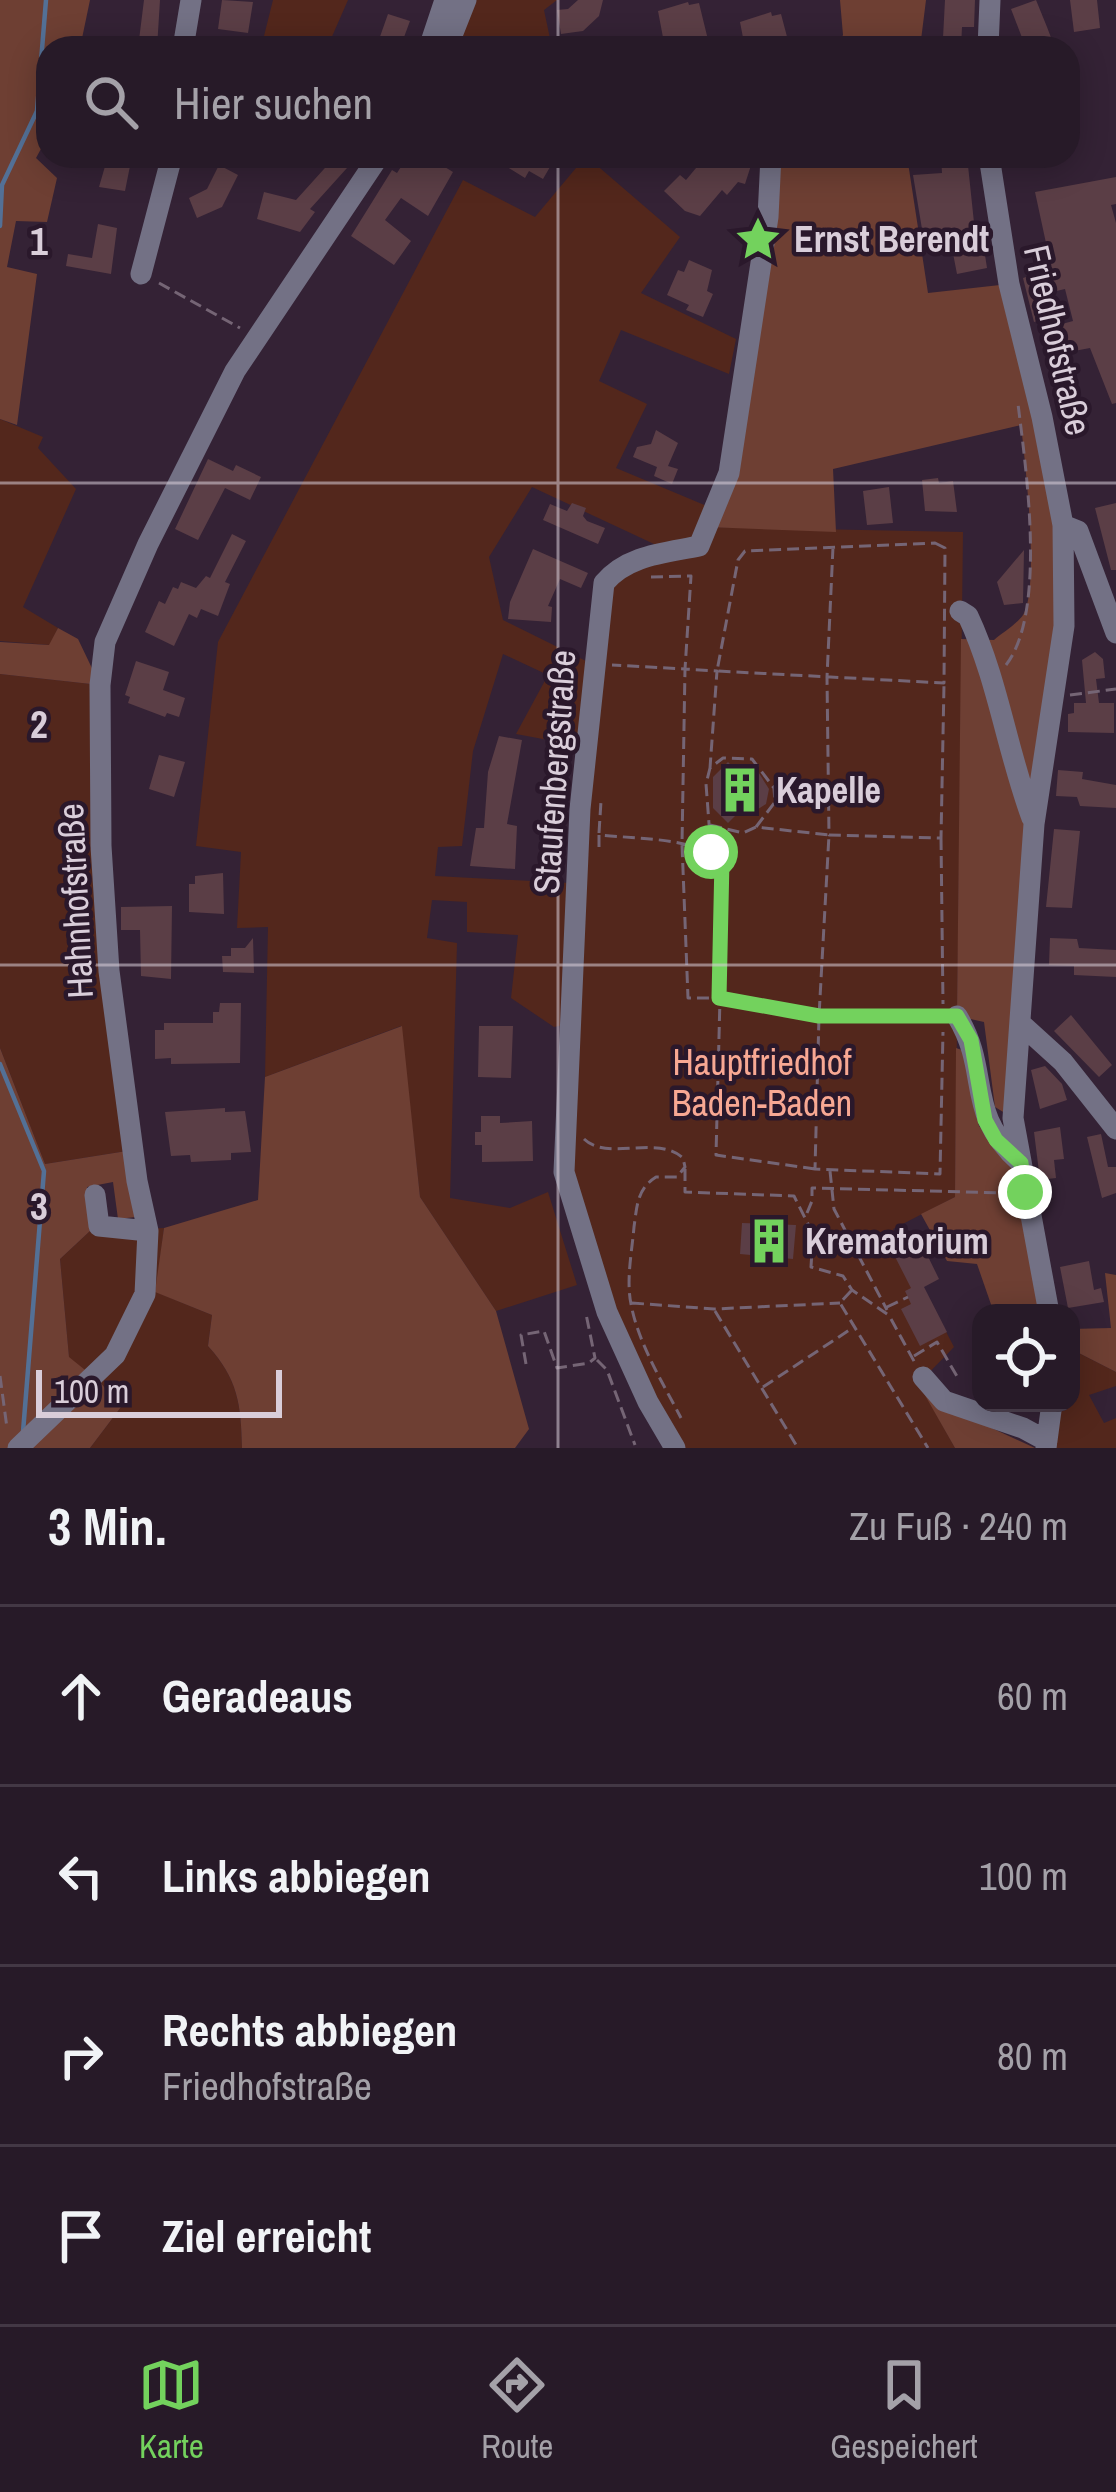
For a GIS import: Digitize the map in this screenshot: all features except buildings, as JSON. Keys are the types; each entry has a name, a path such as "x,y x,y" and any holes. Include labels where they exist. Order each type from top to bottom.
{"street":[{"path":"185,36 191,0"},
{"path":"433,36 446,0"},
{"path":"452,36 466,0"},
{"path":"988,36 990,0"},
{"path":"150,279 170,168"},
{"name":"Hahnhofstraße","path":"18,1448 115,1355 145,1294 148,1231 109,971 101,846 106,642 206,426 256,338 371,168"},
{"name":"Staufenbergstraße","path":"675,1448 647,1402 594,1292 564,1172 580,809 604,583 630,561 699,546 729,473 768,218 770,168"},
{"name":"Friedhofstraße","path":"990,168 1009,284 1064,525 1064,626 1034,824 1013,1118 1046,1304"},
{"path":"1064,525 1078,531 1116,633"},
{"name":"Friedhofstraße","path":"960,611 968,616 979,638 994,681 1015,772 1034,824"},
{"name":"Friedhofstraße","path":"950,1017 971,1040 985,1120 996,1140 1021,1163"},
{"path":"1020,1023 1064,1062 1116,1129"},
{"path":"95,1195 99,1226 148,1231"},
{"path":"594,1292 631,1303"},
{"path":"917,1367 944,1402 1023,1428 1046,1444 1051,1412"}],"path":[{"path":"150,279 256,338"},
{"path":"1018,402 1028,494 1029,588 1018,650"},
{"path":"598,857 599,835 682,844 722,860 716,1156 815,1168 940,1174 950,1017 941,838 946,548 935,543 745,550 738,560 716,671 706,784 711,852"},
{"path":"815,1168 829,835 826,677 833,548"},
{"path":"639,578 691,576 682,844 688,998 719,998 819,1016 950,1017"},
{"path":"610,665 944,682"},
{"path":"1053,697 1116,689"},
{"path":"710,768 723,758 736,756 752,759 764,772 774,788 775,802 756,827"},
{"path":"710,825 742,833 756,827 829,835 941,838"},
{"path":"584,1140 599,1147 677,1151 685,1167 685,1192 794,1196 813,1234 812,1267 843,1276 852,1290 890,1316"},
{"path":"682,1420 631,1303 638,1199 649,1180 676,1177 685,1167"},
{"path":"830,1169 834,1209 917,1367 937,1342 958,1378"},
{"path":"806,1215 812,1188 1013,1193"},
{"path":"631,1303 714,1309 840,1303 852,1290"},
{"path":"594,1292 595,1358 607,1370 635,1445"},
{"path":"885,1308 908,1297"},
{"path":"840,1303 928,1448"},
{"path":"714,1309 798,1448"},
{"path":"761,1388 854,1327"},
{"path":"526,1364 521,1335 544,1331 557,1368 595,1358"},
{"path":"0,1376 7,1425"}],"green space":[{"path":"273,0 348,0 332,36 264,36"},
{"path":"466,0 557,0 544,10 549,36 452,36"},
{"name":"Hauptfriedhof Baden-Baden","path":"576,168 600,168 680,237 641,293 736,339 729,374 621,330 599,381 647,404 616,468 714,509 708,527 963,532 955,1197 893,1229 954,1347 919,1383 955,1448 675,1448 648,1402 564,1172 586,747 516,734 548,675 503,654 473,751 462,846 438,847 435,876 570,883 563,1025 554,1027 511,998 518,935 467,932 467,902 432,900 427,938 457,943 450,1198 510,1208 548,1192 577,1285 496,1311 420,1197 401,1026 265,1077 268,927 237,928 241,852 196,846 218,642 463,180 535,217","holes":["532,487 669,551 604,583 592,664 503,620 489,557"]},
{"path":"0,419 43,437 38,448 76,489 23,607 58,628 50,645 0,641"},
{"path":"0,674 100,685 101,846 133,1150 45,1164 0,1048"},
{"path":"164,1228 156,1292 212,1315 208,1346 236,1393 242,1448 90,1448 121,1407 100,1382 69,1358 60,1259 90,1231"},
{"path":"1080,1354 1116,1372 1116,1386 1089,1395 1104,1423 1116,1418 1116,1448 1046,1448 1051,1412 1080,1412"}],"shaded area":[{"path":"0,0 90,0 82,36 36,36 36,168 46,168 57,178 47,222 16,221 7,267 37,274 17,425 0,419"},
{"path":"840,0 926,0 922,36 843,35"},
{"path":"769,168 909,168 928,293 1009,284 1066,522 1013,1118 995,1107 984,1022 957,1016 961,639 994,640 1023,615 1028,601 1030,523 1021,425 833,469 836,532 707,527 729,473"},
{"path":"58,628 78,639 100,685 0,674 0,642 49,645"},
{"path":"402,1026 420,1197 496,1311 529,1429 515,1448 242,1448 236,1393 208,1346 212,1315 155,1292 164,1228 258,1200 265,1077"},
{"path":"0,1048 45,1164 133,1150 145,1216 118,1219 113,1182 87,1187 90,1231 60,1259 69,1357 121,1407 90,1448 0,1448"},
{"path":"956,1048 965,1051 979,1126 1016,1164 1042,1304 991,1304 977,1264 947,1261 921,1214 955,1197"},
{"path":"1105,1273 1116,1275 1116,1372 1080,1354 1080,1329 1111,1328"},
{"path":"918,1383 970,1418 1035,1448 955,1448"}],"waterway":[{"path":"43,36 46,0"},
{"path":"0,226 2,185 36,113"},
{"path":"0,1064 44,1171 23,1432"}],"place":[{"name":"Ernst Berendt","path":"758,239"},
{"name":"Kapelle","path":"740,790"},
{"name":"Krematorium","path":"769,1241"}],"route":[{"path":"711,852 722,860 719,998 819,1016 957,1016 971,1040 985,1120 996,1140 1021,1163 1025,1192"}]}
